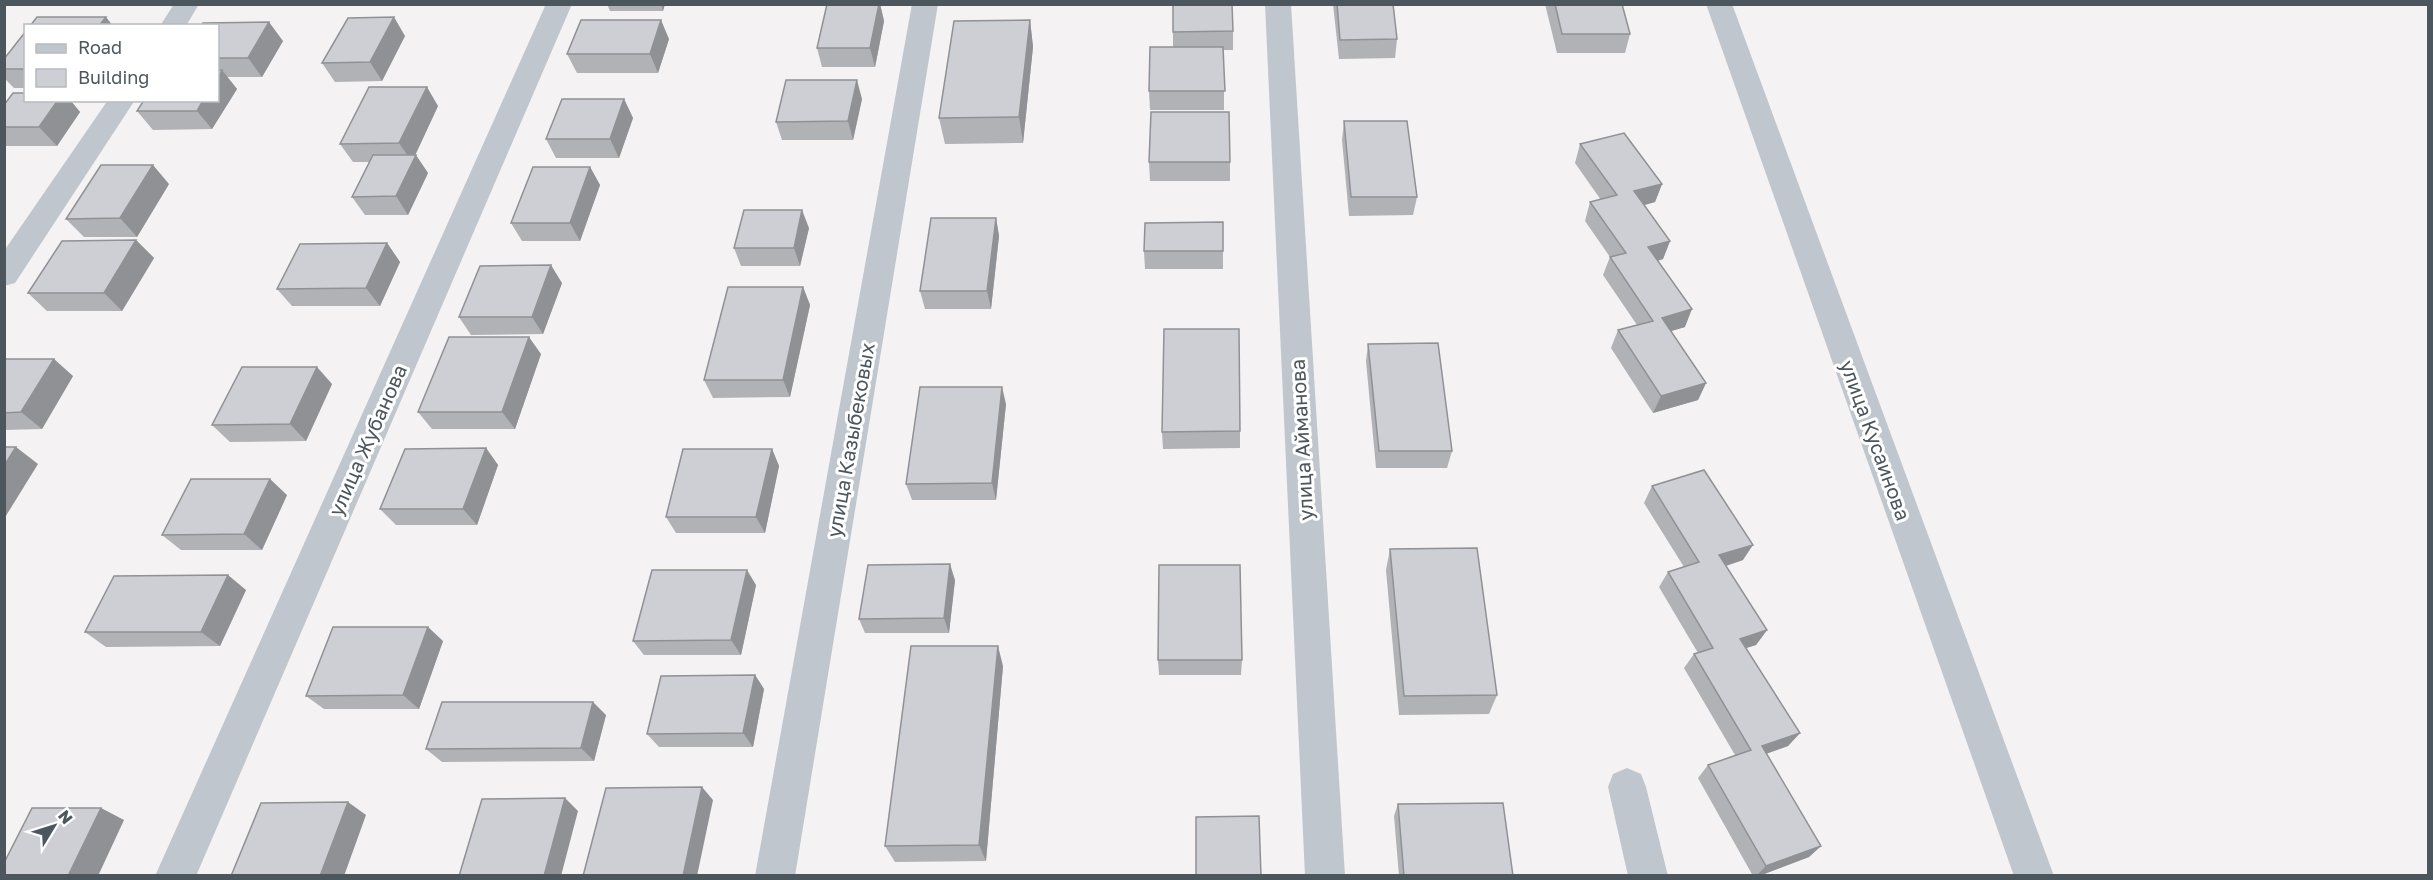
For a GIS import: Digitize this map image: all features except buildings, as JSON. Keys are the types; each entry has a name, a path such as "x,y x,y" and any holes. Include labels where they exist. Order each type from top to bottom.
{"street":[{"path":"174,24 187,4"},
{"name":"улица Жубанова","path":"175,876 559,4"},
{"name":"улица Казыбековых","path":"775,876 925,4"},
{"name":"улица Айманова","path":"1278,4 1324,876"},
{"name":"улица Кусаинова","path":"1719,4 2034,876"},
{"path":"4,274 121,102"},
{"path":"1627,787 1648,876"}]}
